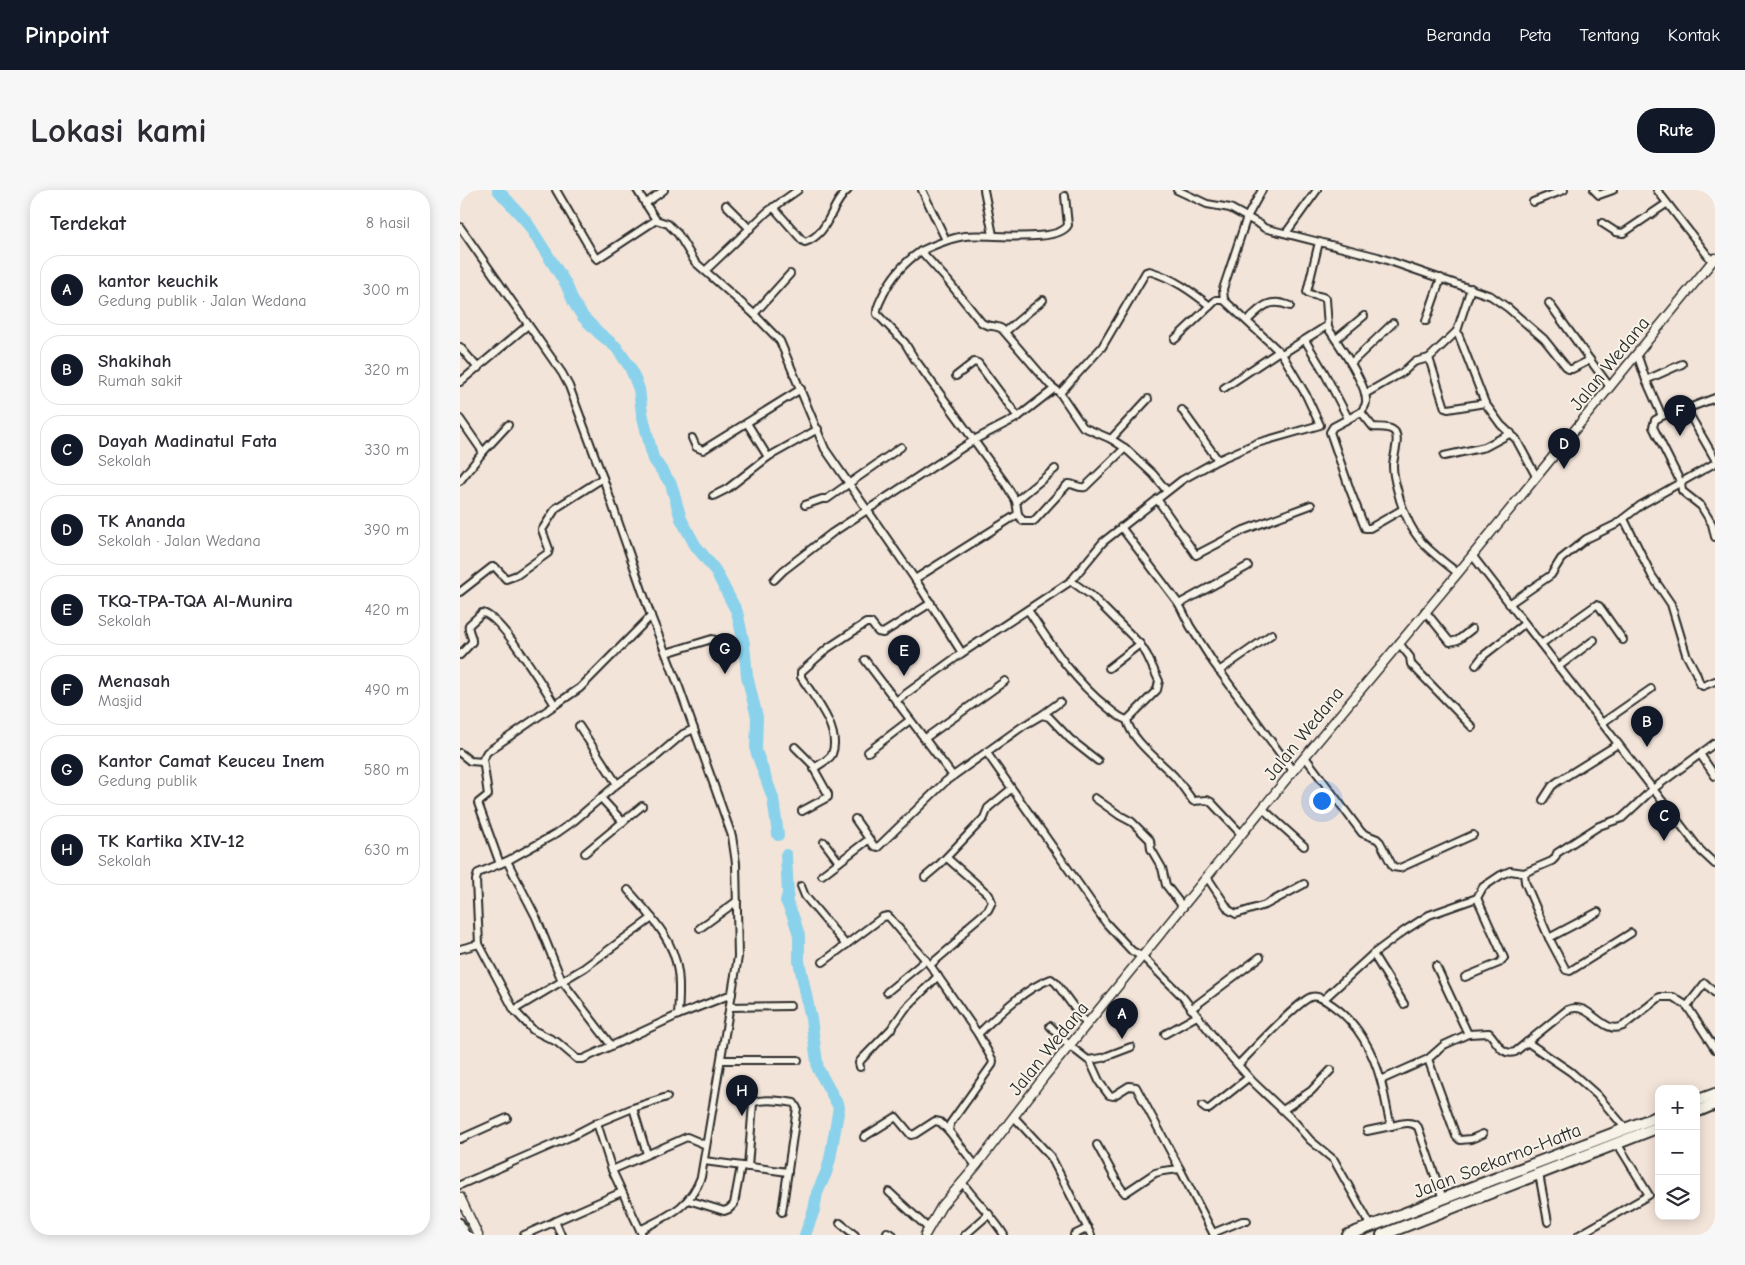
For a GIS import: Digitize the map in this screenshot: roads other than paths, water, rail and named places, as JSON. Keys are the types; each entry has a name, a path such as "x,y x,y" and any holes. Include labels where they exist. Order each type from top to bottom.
{"highway":[{"path":"1700,1100 1715,1094"},
{"path":"1700,1110 1715,1104"},
{"name":"Jalan Soekarno-Hatta","path":"1348,1235 1655,1118"},
{"name":"Jalan Soekarno-Hatta","path":"1382,1235 1655,1129"}],"street":[{"path":"556,190 597,258 656,220"},
{"path":"637,190 656,220 668,224 678,234 695,262 754,314 780,340 825,449 931,603 962,653"},
{"path":"645,204 664,190"},
{"path":"706,270 773,208 798,190"},
{"path":"773,208 805,242 826,226 842,195 848,190"},
{"path":"922,190 946,240"},
{"path":"984,190 993,236"},
{"path":"1176,190 1198,201 1226,207 1261,224 1264,228 1378,257 1491,296 1544,339 1568,368 1572,369 1590,360"},
{"path":"1224,300 1224,289 1247,217 1262,190"},
{"path":"1286,233 1317,190"},
{"path":"1533,202 1564,190"},
{"path":"1594,190 1597,194 1601,195 1613,190"},
{"path":"1657,190 1666,204 1714,259"},
{"path":"1066,196 1068,225 1064,230 1028,237 970,235 946,240 921,251 909,259 894,275 877,308 877,314 905,343 974,440 1016,501 1018,514 1023,521 1034,521 1048,508 1068,484 1085,488 1125,448"},
{"path":"726,204 750,229"},
{"path":"1602,224 1618,234 1623,233 1666,204"},
{"path":"460,227 565,377 604,478 724,812 733,842 736,863 738,957 704,1160 697,1188 688,1200 675,1211 641,1233 612,1170 597,1122"},
{"path":"1319,242 1306,292 1326,299 1328,327 1351,363 1365,394 1366,402 1361,412 1331,428"},
{"path":"921,251 981,322 986,326 1000,328 1004,332 1057,392 1083,427 1111,439 1125,448 1153,474 1167,491"},
{"name":"Jalan Wedana","path":"927,1232 941,1207 976,1166 1070,1046 1292,771 1458,573 1714,259"},
{"path":"774,580 823,539 866,510 974,440 1018,417 1057,392 1102,347 1146,272 1168,277 1186,287 1210,306"},
{"path":"754,314 790,274"},
{"path":"1426,321 1440,278"},
{"path":"1365,394 1403,372 1414,362 1429,358 1457,331 1470,288"},
{"path":"1004,332 1043,300"},
{"path":"1175,339 1216,300 1224,300 1269,340 1280,353 1306,395 1320,424 1331,428"},
{"path":"1247,321 1259,309 1269,304 1278,302 1290,306"},
{"path":"1549,303 1610,387"},
{"path":"1336,340 1364,316"},
{"path":"1351,363 1393,323"},
{"path":"460,382 528,325"},
{"path":"1224,388 1325,326 1328,327"},
{"path":"1457,331 1485,403 1518,442 1536,476"},
{"path":"1305,340 1348,418"},
{"path":"460,347 478,368"},
{"path":"1637,354 1662,416"},
{"path":"1429,358 1445,408 1485,403"},
{"path":"956,376 974,362 978,363 1018,417"},
{"path":"1646,380 1682,364"},
{"path":"692,438 696,447 702,450 801,389"},
{"path":"1715,398 1686,409 1682,407 1662,416 1655,420 1653,427 1681,483 1684,493 1699,504 1714,524 1715,537"},
{"path":"1111,439 1148,399"},
{"path":"1686,409 1715,459"},
{"path":"1182,410 1218,460"},
{"path":"1361,412 1373,427 1390,429 1395,434 1393,473 1403,509 1412,529 1429,549 1458,573"},
{"path":"460,419 483,452"},
{"path":"746,423 768,457"},
{"path":"896,701 962,653 1071,581 1094,550 1167,491 1218,460 1257,443 1319,426 1320,424"},
{"path":"460,481 508,425"},
{"path":"1331,428 1330,434 1366,528 1370,528 1403,509"},
{"path":"713,496 727,489 768,457 818,429"},
{"path":"1444,456 1485,448 1510,433"},
{"path":"805,505 827,499 901,447"},
{"path":"1509,604 1551,574 1561,559 1580,543 1596,533 1615,525 1641,505 1715,463"},
{"path":"1016,501 1055,469"},
{"path":"460,592 492,566 506,579 517,575 548,553 549,549 542,530 556,508 604,478"},
{"path":"1157,499 1196,556 1259,524 1310,505"},
{"path":"914,579 1018,514"},
{"path":"1624,518 1652,576 1671,604 1686,654 1700,684 1703,686 1714,685"},
{"path":"1121,527 1179,604 1190,626 1219,671 1292,771"},
{"path":"1472,555 1701,851 1715,864"},
{"path":"1179,604 1248,566"},
{"path":"1071,581 1092,596 1140,644 1158,681 1159,686 1126,720"},
{"path":"815,768 832,754 833,733 829,721 801,677 801,672 828,648 866,623 871,623 878,632 883,633 931,603"},
{"path":"1541,644 1596,604 1623,640"},
{"path":"1028,610 1050,643 1084,687 1119,717 1126,720 1130,730 1138,740 1175,777 1193,801 1205,800 1211,802 1242,834"},
{"path":"1425,611 1450,642 1458,640 1472,629"},
{"path":"460,655 472,642 468,629 469,624 480,614 488,614 502,626 555,705"},
{"path":"611,1045 562,981 536,917 504,863 478,803 488,795 482,762 487,752 580,688 652,616"},
{"path":"1476,665 1483,656 1524,624"},
{"path":"1219,671 1272,634"},
{"path":"666,653 712,639 715,640"},
{"path":"1558,667 1594,640"},
{"path":"1399,643 1410,657 1411,664 1472,727"},
{"path":"1109,668 1140,644"},
{"path":"865,660 953,776"},
{"path":"924,739 1005,681"},
{"path":"1602,723 1651,689"},
{"path":"855,818 868,840 875,847 881,845 932,794 953,776 1060,702"},
{"path":"1042,715 1049,717 1070,739 1098,761"},
{"path":"868,752 910,720"},
{"path":"579,726 617,784"},
{"path":"694,729 683,734 657,756 617,784 557,833 504,863 480,872 476,877 479,944 514,1010 533,1030 557,1042 577,1059 583,1059 678,1015 732,994"},
{"path":"1324,1000 1373,954 1429,915 1477,898 1483,888 1510,871 1524,873 1552,861 1557,853 1599,826 1622,818 1653,789 1715,743"},
{"path":"1543,800 1557,782 1618,744"},
{"path":"795,747 815,768 814,771 828,796 802,811"},
{"path":"460,753 470,761 482,762"},
{"path":"987,753 1106,923 1132,951 1143,957 1191,1009 1248,1078 1283,1110 1310,1140 1334,1160 1366,1215 1370,1226"},
{"path":"1700,754 1715,776"},
{"path":"1304,757 1362,833 1380,842 1393,867 1400,868 1474,835"},
{"path":"925,877 947,858 984,818 988,808 1011,789"},
{"path":"601,798 623,822"},
{"path":"1095,798 1132,822 1150,840 1152,849 1162,868 1165,882 1183,907"},
{"path":"585,853 642,806"},
{"path":"1263,808 1304,846"},
{"path":"822,875 868,840"},
{"path":"824,842 839,862"},
{"path":"887,992 955,944 967,927 988,910 992,902 990,896 947,858"},
{"path":"1524,873 1525,882 1549,938 1566,970 1570,971 1631,933"},
{"path":"1207,877 1229,910 1236,914 1265,905 1304,884"},
{"path":"801,886 806,896 846,945"},
{"path":"628,890 652,918 668,942 678,967 678,1015"},
{"path":"1465,978 1499,963 1504,958 1477,898"},
{"path":"700,928 737,901"},
{"path":"1549,938 1598,912"},
{"path":"823,962 883,917 888,916 928,962 978,1034 991,1055 993,1063 953,1118 949,1131"},
{"path":"514,1010 600,957 652,918"},
{"path":"460,949 479,944"},
{"path":"1373,954 1404,1004"},
{"path":"1191,1009 1260,957"},
{"path":"1436,966 1468,1034"},
{"path":"860,1067 859,1063 861,1060 891,1028 905,1009 938,976"},
{"path":"978,1034 1026,993 1051,979 1056,982 1087,1025"},
{"path":"1688,1006 1706,983 1715,993"},
{"path":"1238,1065 1308,998 1317,997 1342,1012 1365,1040 1381,1080 1391,1126"},
{"path":"1381,1080 1428,1059 1444,1046 1468,1034 1489,1033 1504,1051 1511,1053 1521,1049 1527,1042 1573,1007 1584,1009 1607,1026 1617,1029 1660,997 1674,997 1688,1006 1715,1049"},
{"path":"730,1007 790,1006"},
{"path":"1164,1034 1197,1016"},
{"path":"1050,1026 1070,1046 1090,1061 1100,1083 1109,1095 1113,1096 1130,1086 1136,1087 1213,1234 1242,1221 1247,1221"},
{"path":"1527,1042 1571,1072 1598,1095 1626,1129"},
{"path":"1090,1061 1130,1047"},
{"path":"1428,1059 1456,1136 1460,1140 1471,1139 1483,1134"},
{"path":"721,1060 798,1060"},
{"path":"1283,1110 1311,1091 1331,1070"},
{"path":"1202,1106 1209,1108 1248,1078"},
{"path":"460,1185 572,1136 597,1122 667,1097"},
{"path":"688,1200 724,1210 729,1209 734,1204 744,1166 753,1103 756,1101 791,1102 797,1108 782,1212"},
{"path":"633,1108 647,1154"},
{"path":"864,1137 896,1116 911,1135 917,1134 937,1121 949,1131 976,1166"},
{"path":"1014,1117 1051,1157 1090,1232 1074,1235"},
{"path":"460,1139 507,1118"},
{"path":"1366,1132 1408,1122 1413,1123 1418,1128 1443,1199"},
{"path":"612,1170 687,1137 706,1145"},
{"path":"1579,1235 1649,1195 1617,1143"},
{"path":"1097,1145 1125,1193 1155,1173 1163,1170 1180,1169"},
{"path":"704,1160 788,1172"},
{"path":"1539,1174 1548,1222"},
{"path":"962,1182 1004,1235"},
{"path":"524,1235 622,1192"},
{"path":"889,1192 927,1232"},
{"path":"460,1197 478,1235"},
{"path":"965,1235 989,1214"},
{"path":"555,1221 561,1235"},
{"path":"460,1222 466,1235"},
{"path":"840,1224 855,1235"}],"waterway":[{"path":"498,190 526,221 566,284 574,303 583,317 616,347 630,367 639,389 642,413 653,458 671,484 681,519 695,545 715,570 737,612 744,644 747,676 757,717 756,751 773,798 778,835"},
{"path":"786,855 788,894 786,901 799,935 799,961 811,1019 818,1069 839,1107 830,1159 817,1193 814,1210 805,1235"}],"place":[{"name":"Menasah","path":"1680,436"},
{"name":"TK Ananda","path":"1564,469"},
{"name":"Kantor Camat Keuceu Inem","path":"725,674"},
{"name":"TKQ-TPA-TQA Al-Munira","path":"904,676"},
{"name":"Shakihah","path":"1647,747"},
{"name":"Dayah Madinatul Fata","path":"1664,841"},
{"name":"kantor keuchik","path":"1122,1039"},
{"name":"TK Kartika XIV-12","path":"742,1116"}]}
